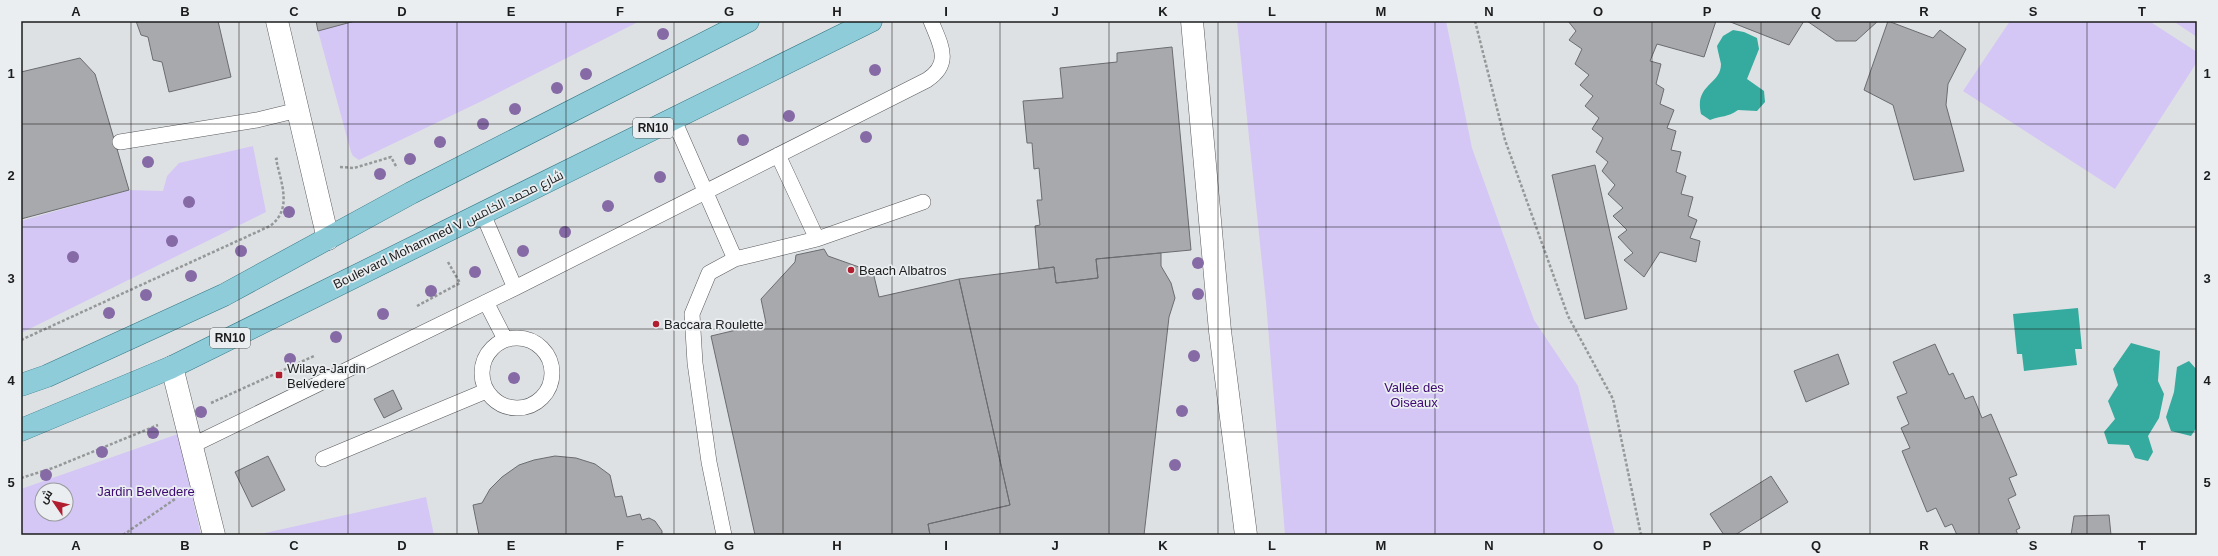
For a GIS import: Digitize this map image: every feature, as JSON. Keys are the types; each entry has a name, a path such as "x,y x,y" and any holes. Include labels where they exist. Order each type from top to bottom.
{"main road":[{"path":"21,385 47,376 224,295 410,193 748,21"},
{"name":"Boulevard Mohammed V شارع محمد الخامس","path":"21,430 172,367 482,212 871,21"}],"street":[{"path":"277,21 328,239"},
{"path":"1192,21 1220,331 1246,535"},
{"path":"172,367 202,480 214,535"}],"lane":[{"path":"193,445 515,288 936,74 941,66 943,56 931,21"},
{"path":"120,142 256,120 298,110"},
{"path":"673,118 735,259"},
{"path":"778,155 817,239"},
{"path":"724,535 709,462 695,363 692,314 709,273 735,259 817,239 923,202"},
{"path":"482,212 515,288"},
{"path":"486,302 505,339"},
{"path":"517,337 529,339 540,345 548,354 552,366 552,378 548,390 540,400 530,406 517,408 505,406 494,400 486,391 482,379 482,367 486,355 494,345 505,339 517,337"},
{"path":"323,459 486,391"}],"path":[{"path":"1475,21 1504,140 1566,309 1614,399 1641,535"},
{"path":"123,535 202,480"}],"green space":[{"path":"355,21 640,21 484,100 359,160 353,156 351,152 318,31"},
{"name":"Vallée des Oiseaux","path":"1237,21 1446,21 1472,148 1534,320 1578,386 1615,535 1285,535 1266,302"},
{"path":"2010,21 2149,21 2197,52 2197,62 2115,189 1963,91"},
{"path":"2173,21 2197,21 2197,37"},
{"path":"253,146 266,212 21,333 21,221 129,190 163,191 167,176 179,163"},
{"name":"Jardin Belvedere","path":"178,434 201,535 21,535 21,489 34,484 34,522 74,522 74,482 41,482"},
{"path":"426,497 434,535 265,535 265,533"}],"shaded area":[{"path":"1733,30 1744,32 1757,38 1759,49 1747,79 1764,91 1765,102 1757,111 1738,110 1731,114 1710,120 1701,114 1701,96 1720,71 1721,64 1717,46 1723,36"},
{"path":"2078,308 2082,349 2075,349 2077,365 2024,371 2022,354 2017,354 2013,314"},
{"path":"2131,343 2160,351 2158,381 2164,394 2159,418 2148,436 2153,452 2148,461 2135,458 2129,445 2108,444 2104,432 2115,419 2108,401 2118,385 2113,369"},
{"path":"2189,361 2197,370 2197,427 2191,436 2171,431 2166,417 2174,392 2177,367"}],"building":[{"path":"136,21 218,21 231,77 169,92 162,62 153,60 148,37 141,35"},
{"path":"316,21 355,21 318,31"},
{"path":"1568,21 1716,21 1704,57 1657,44 1650,61 1661,64 1656,84 1664,89 1660,104 1674,110 1667,128 1676,131 1671,150 1681,152 1676,172 1686,176 1681,194 1693,197 1688,216 1697,220 1690,238 1700,241 1696,262 1660,252 1644,277 1624,260 1633,253 1618,237 1627,230 1613,216 1623,208 1608,194 1615,185 1602,171 1608,162 1596,152 1603,138 1592,129 1599,118 1585,106 1593,96 1580,85 1589,75 1575,64 1582,49 1569,40 1576,31"},
{"path":"1728,21 1804,21 1789,45"},
{"path":"1807,21 1878,21 1856,41 1836,41"},
{"path":"1888,21 1933,38 1940,30 1966,49 1948,84 1946,105 1964,171 1914,180 1893,105 1864,90"},
{"path":"1172,47 1191,250 1096,259 1098,278 1056,283 1054,267 1039,269 1035,226 1040,225 1037,200 1042,200 1039,168 1034,169 1032,143 1027,143 1023,101 1063,98 1060,68 1117,62 1117,53"},
{"path":"80,58 95,74 129,190 21,219 21,72"},
{"path":"1595,165 1627,309 1585,319 1552,175"},
{"path":"824,249 828,256 873,272 879,297 959,279 1010,505 928,524 930,535 755,535 711,336 766,323 761,299 795,262 796,255"},
{"path":"1161,253 1161,266 1171,283 1175,298 1169,317 1144,535 930,535 928,524 1010,505 959,279 1054,267 1056,283 1098,278 1096,259"},
{"path":"1935,344 1949,375 1953,373 1965,399 1973,396 1982,418 1991,414 2017,475 2009,478 2016,495 2008,499 2020,528 2016,530 2018,535 1957,535 1952,524 1945,527 1936,508 1927,512 1902,451 1910,448 1901,428 1909,424 1897,397 1907,393 1893,362"},
{"path":"1838,354 1849,384 1806,402 1794,371"},
{"path":"393,390 402,409 384,418 374,399"},
{"path":"268,456 285,490 252,507 235,472"},
{"path":"555,456 576,458 595,464 610,475 615,497 622,496 627,517 640,514 642,520 649,518 655,521 662,531 662,535 479,535 473,505 482,503 490,489 502,477 519,465 534,460"},
{"path":"1771,476 1788,502 1735,535 1724,535 1710,514"},
{"path":"2109,515 2111,535 2071,535 2074,516"}],"place":[{"name":"Beach Albatros","path":"851,270"},
{"name":"Baccara Roulette","path":"656,324"},
{"name":"Wilaya-Jardin Belvedere","path":"279,375"}]}
